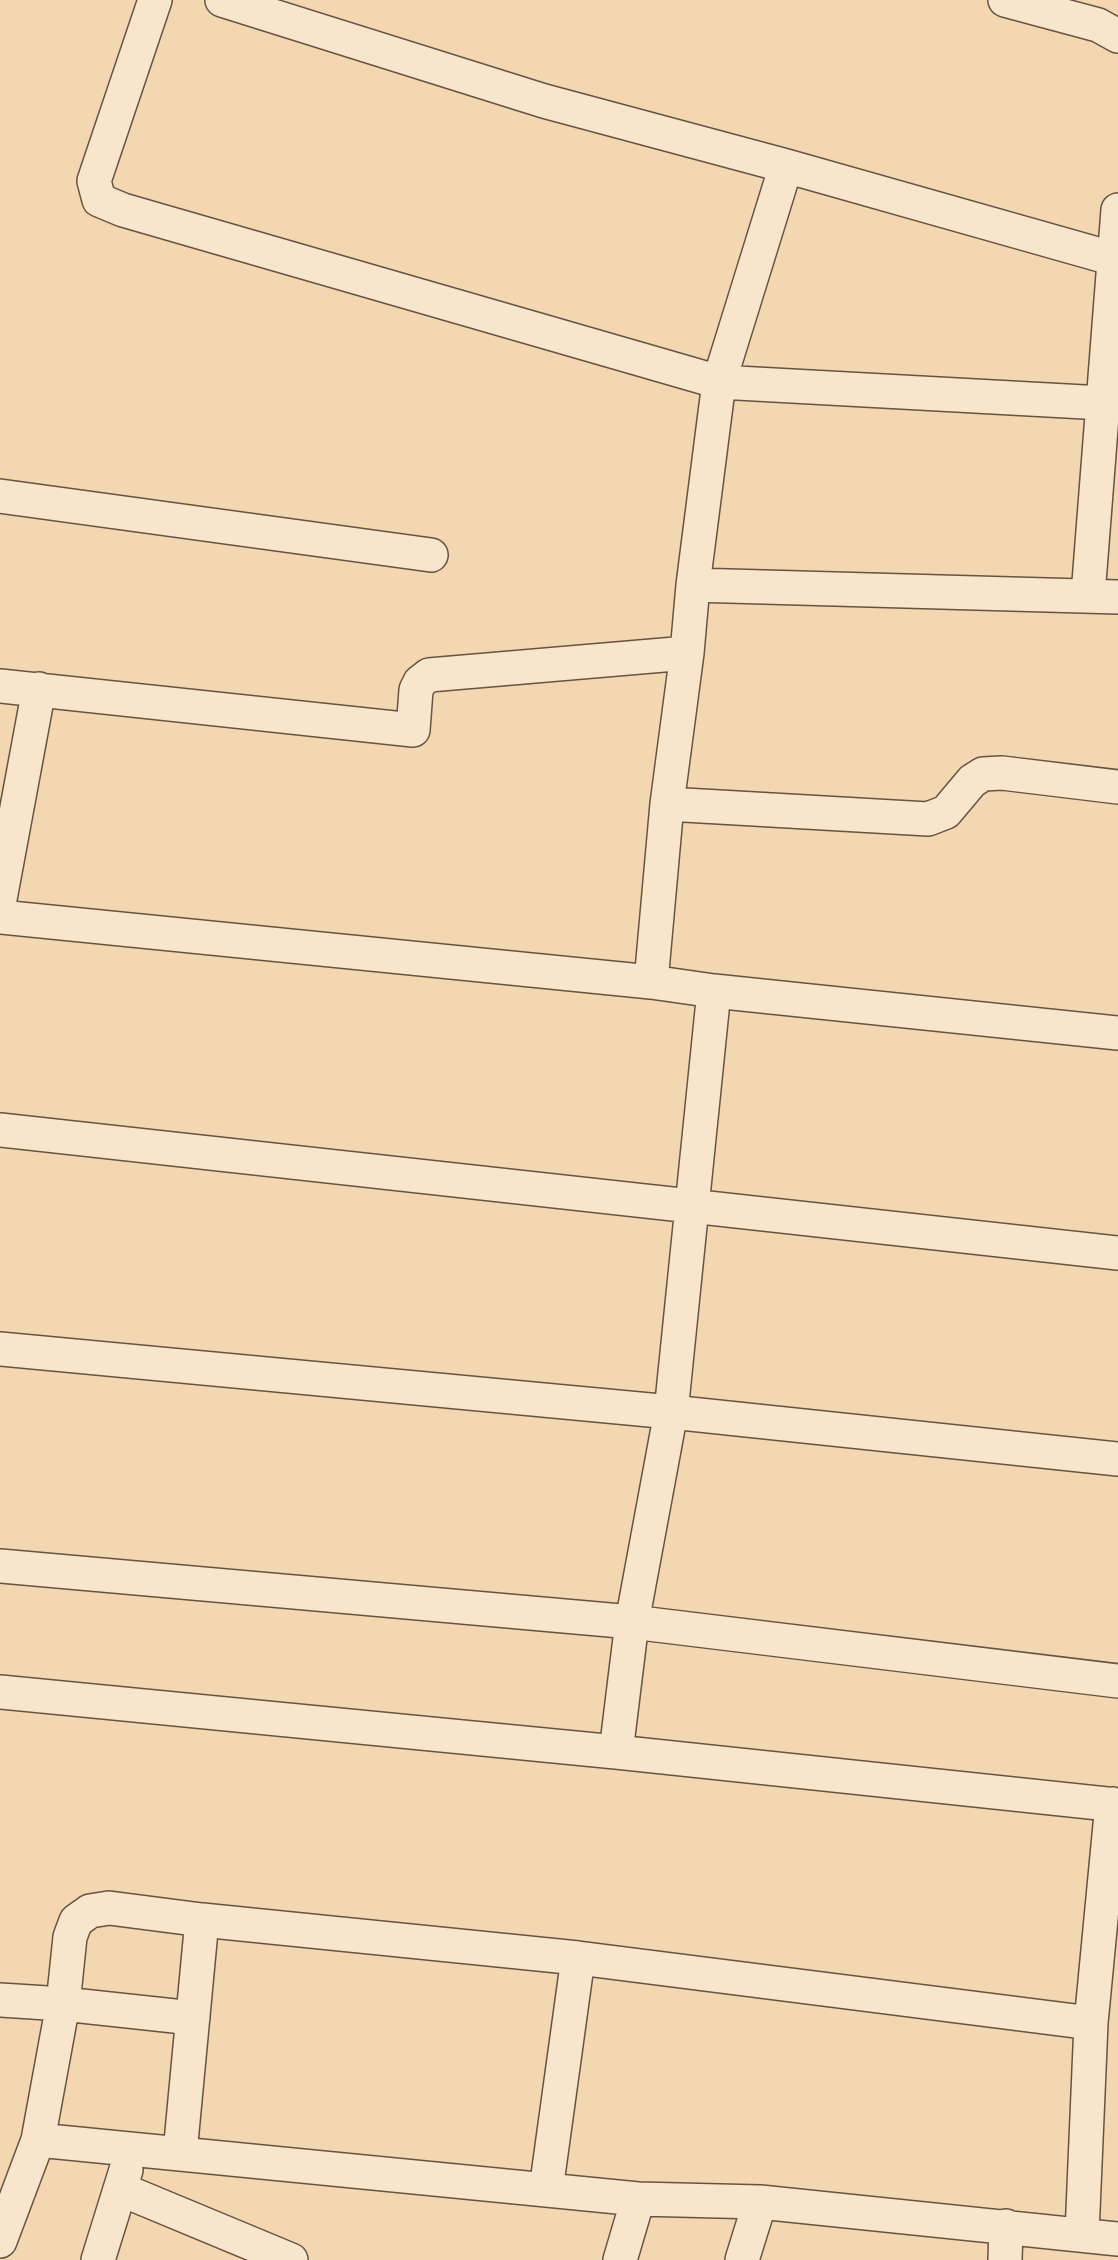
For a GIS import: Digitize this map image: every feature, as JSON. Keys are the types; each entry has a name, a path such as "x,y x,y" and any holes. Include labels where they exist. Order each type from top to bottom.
{"street":[{"path":"155,0 94,181 99,200 123,210 719,382 1103,403"},
{"path":"222,0 544,101 786,166 1115,259"},
{"path":"1005,0 1098,25 1118,36"},
{"path":"651,982 667,804 719,382 786,166"},
{"path":"693,585 1103,596 1103,403 1118,210"},
{"path":"0,496 431,555"},
{"path":"0,686 413,730 416,690 420,682 429,675 687,653"},
{"path":"0,899 39,689"},
{"path":"667,804 927,819 946,812 972,781 983,774 1002,773 1118,787"},
{"path":"0,917 651,982 714,991 1118,1034"},
{"path":"616,1752 632,1622 671,1412 714,991"},
{"path":"0,1130 1118,1253"},
{"path":"0,1348 671,1412 1118,1459"},
{"path":"0,1566 632,1622 1118,1682"},
{"path":"0,1692 616,1752 1115,1805 1091,2023 1083,2234"},
{"path":"0,2241 38,2140 63,2004 70,1937 76,1921 90,1911 109,1908 202,1920 578,1958 1091,2023"},
{"path":"180,2153 202,1920"},
{"path":"546,2190 578,1958"},
{"path":"0,2000 63,2004 193,2018"},
{"path":"38,2140 638,2199 760,2202 1083,2234 1118,2240"},
{"path":"98,2260 133,2148"},
{"path":"120,2189 291,2260"},
{"path":"620,2260 638,2199"},
{"path":"742,2260 760,2202"},
{"path":"1005,2260 1006,2226"},
{"path":"0,2249 10,2260"}]}
